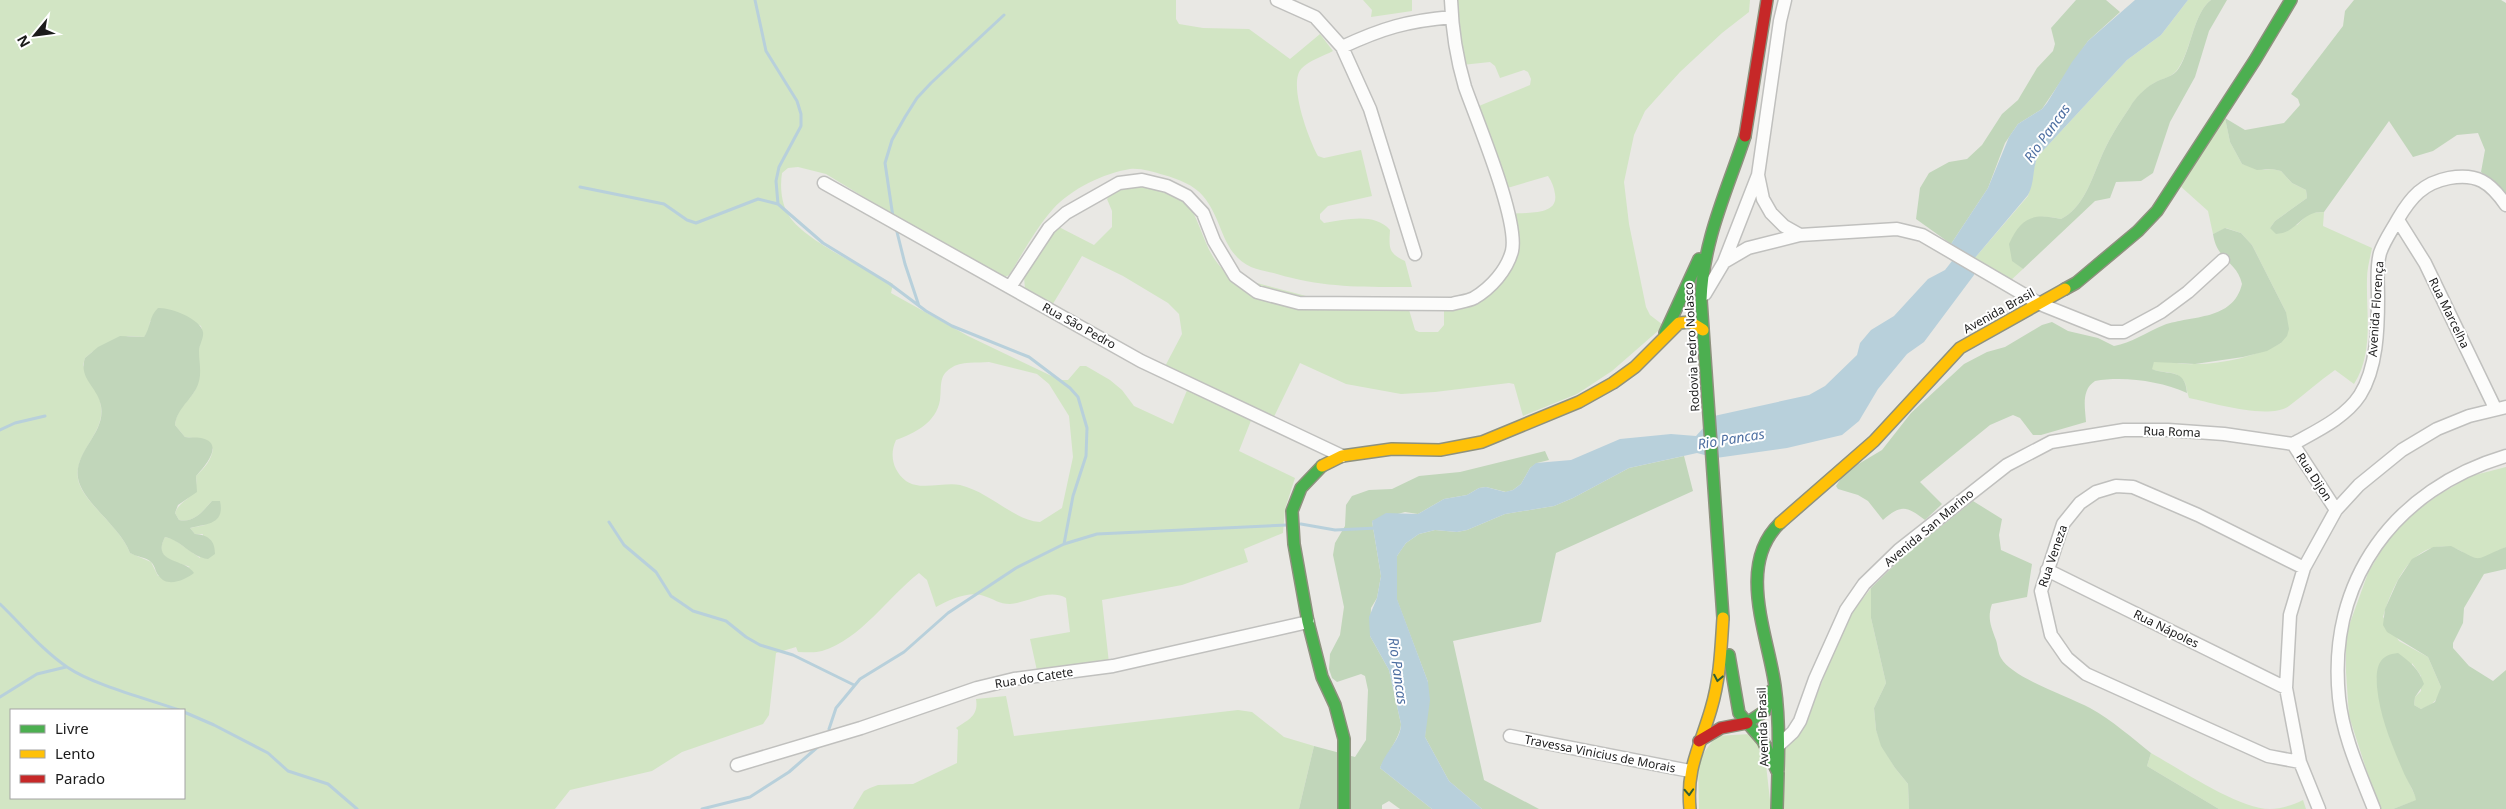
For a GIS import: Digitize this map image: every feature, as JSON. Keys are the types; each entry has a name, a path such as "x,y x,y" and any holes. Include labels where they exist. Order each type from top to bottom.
{"main road":[{"name":"Rodovia Pedro Nolasco","path":"1767,0 1744,136 1709,237 1702,272 1701,300 1723,612 1732,686 1739,713 1763,741 1778,773 1777,809"},
{"name":"Avenida Brasil","path":"1778,773 1779,745 1775,680 1758,592 1756,566 1761,547 1770,533 1864,452 1889,427 1943,363 1960,348 2076,283 2106,259 2157,211 2255,60 2291,0"},
{"path":"1661,340 1683,298 1709,237"},
{"path":"1344,809 1344,739 1334,704 1322,677 1308,622 1294,544 1292,511 1301,488 1318,468 1342,456 1392,449 1440,450 1482,442 1578,402 1613,383 1635,367 1661,340 1684,322 1690,322 1703,330"},
{"name":"Rodovia Pedro Nolasco","path":"1690,809 1688,788 1690,771 1711,709 1719,675 1723,612"},
{"name":"Avenida Brasil","path":"1746,723 1765,711 1769,704 1775,680"},
{"path":"1699,741 1711,731 1730,725 1746,723"}],"street":[{"path":"1277,0 1315,17 1342,47 1370,109 1415,254"},
{"path":"1010,287 1049,228 1066,213 1119,183 1142,180 1167,186 1187,196 1203,212 1214,241 1236,276 1257,292 1299,303 1452,304 1474,298 1493,283 1507,264 1512,249 1512,230 1505,199 1464,84 1452,17 1451,0"},
{"path":"1701,300 1724,262 1758,175 1780,21 1785,0"},
{"path":"1342,47 1394,25 1417,20 1452,17"},
{"path":"1758,175 1763,198 1771,213 1784,226 1800,235"},
{"name":"Avenida Florença","path":"2293,444 2344,413 2360,394 2371,370 2376,338 2377,272 2380,252 2416,192 2437,180 2456,177 2477,179 2492,186 2506,204"},
{"name":"Rua São Pedro","path":"824,183 1141,361 1342,456"},
{"name":"Rua Marcelha","path":"2398,220 2425,263 2501,408"},
{"path":"1724,262 1748,248 1800,235 1897,229 1922,235 2040,304 2110,332 2124,332 2161,312 2188,292 2223,260"},
{"path":"2319,809 2300,762 2286,688 2290,615 2304,568 2336,510 2360,485 2402,450 2437,429 2501,408"},
{"name":"Rua Roma","path":"2051,442 2124,430 2168,430 2224,434 2293,444"},
{"name":"Avenida San Marino","path":"1779,745 1794,732 1800,721 1815,680 1846,610 1864,584 1899,550 1978,486 2007,464 2051,442"},
{"name":"Rua Dijon","path":"2293,444 2336,510"},
{"path":"2374,809 2345,733 2339,698 2337,661 2351,588 2366,561 2395,520 2424,495 2454,476 2506,456"},
{"name":"Rua Veneza","path":"2300,762 2268,756 2086,674 2067,658 2051,635 2041,591 2046,570 2063,524 2080,502 2096,492 2116,486 2133,487 2198,515 2304,568"},
{"name":"Rua Nápoles","path":"2046,570 2286,688"},
{"name":"Rua do Catete","path":"737,765 862,728 977,688 1014,678 1113,666 1308,622"},
{"name":"Travessa Vinicius de Morais","path":"1510,736 1690,771"}],"green space":[{"path":"0,0 1176,0 1176,19 1179,24 1203,28 1249,29 1290,59 1320,34 1333,51 1305,65 1298,75 1298,98 1305,125 1318,156 1324,158 1361,150 1372,196 1328,206 1320,214 1320,219 1324,223 1350,219 1368,219 1383,224 1390,230 1391,249 1395,255 1405,261 1412,287 1361,287 1311,282 1251,267 1241,261 1234,253 1210,205 1199,192 1180,181 1143,170 1130,169 1110,174 1088,183 1069,195 1047,216 1009,275 1003,278 969,261 826,174 798,167 788,168 782,173 782,199 788,214 795,224 820,243 893,284 891,293 968,336 1060,380 1068,380 1080,366 1086,366 1110,380 1122,390 1134,406 1173,424 1188,388 1161,374 1182,334 1179,314 1168,303 1123,276 1082,256 1051,307 1025,289 1024,277 1055,225 1094,245 1112,227 1112,211 1107,199 1114,192 1133,186 1155,190 1186,200 1211,253 1224,270 1234,277 1325,301 1407,303 1415,330 1419,332 1438,332 1444,325 1444,303 1475,294 1504,263 1512,214 1541,212 1552,206 1555,201 1554,189 1548,176 1504,189 1474,108 1530,85 1531,79 1528,72 1524,70 1500,78 1495,66 1490,62 1462,65 1453,0 1750,0 1749,12 1722,33 1680,72 1645,111 1634,135 1624,182 1629,224 1646,307 1650,315 1663,325 1612,371 1577,394 1523,416 1514,384 1401,394 1346,384 1300,363 1270,425 1252,418 1239,451 1295,478 1285,509 1283,533 1244,549 1248,562 1182,585 1102,600 1109,663 1038,675 1030,639 1070,632 1066,598 1059,595 1045,595 1006,604 979,594 973,594 953,599 936,607 927,580 919,573 861,628 836,645 816,652 798,652 796,647 776,653 769,715 763,724 682,752 652,771 570,790 555,809 0,809","holes":["150,321 191,321 201,326 198,383 194,393 178,413 175,425 185,437 193,438 213,449 207,464 196,476 193,494 182,503 175,513 179,520 189,520 197,516 212,501 205,525 190,528 195,534 203,534 200,558 173,539 165,537 162,544 163,555 172,561 190,567 158,576 151,562 130,553 118,533 86,496 78,479 80,460 99,425 101,416 99,396 83,365 85,358 92,352 128,336 144,337 149,330","989,362 1037,374 1049,384 1069,416 1073,457 1062,508 1040,522 1030,520 981,493 960,485 925,486 912,484 906,481 895,468 893,451 896,440 924,426 934,415 940,400 942,378 947,371 959,364"]},
{"path":"1363,0 1412,0 1412,11 1371,17 1372,10"},
{"path":"2076,0 2106,0 2120,12 2088,41 2042,109 2018,124 2005,143 1988,188 1951,244 1916,219 1920,188 1929,173 1949,162 1967,159 1982,145 2002,114 2018,100 2037,68 2053,51 2055,44 2051,28"},
{"path":"2188,0 2211,0 2201,13 2183,60 2174,73 2151,85 2132,104 2103,153 2081,201 2069,214 2061,219 2038,217 2025,225 2013,261 2023,269 2009,282 1974,259 2028,196 2038,156 2127,60 2161,35"},
{"path":"2211,0 2227,0 2209,31 2195,77 2170,122 2153,173 2141,181 2116,182 2110,198 2095,201 2023,269 2012,261 2009,244 2023,223 2035,217 2061,219 2069,214 2081,201 2090,185 2103,153 2135,100 2144,90 2157,81 2171,75 2179,68 2201,13"},
{"path":"2354,0 2501,0 2506,3 2506,197 2494,182 2481,172 2485,150 2478,133 2457,135 2433,151 2413,157 2389,121 2324,212 2309,215 2283,233 2276,234 2270,228 2275,221 2307,198 2306,190 2292,183 2281,171 2272,169 2257,170 2242,164 2230,142 2225,118 2245,130 2284,123 2300,105 2298,99 2291,94 2343,26 2345,11"},
{"path":"2225,118 2230,142 2242,164 2265,170 2281,171 2292,183 2306,190 2307,198 2275,221 2270,228 2297,225 2309,213 2324,212 2323,226 2372,248 2367,275 2367,346 2360,372 2354,384 2335,370 2289,406 2280,410 2254,411 2189,398 2182,379 2174,374 2151,369 2154,361 2207,364 2229,361 2251,355 2281,343 2286,312 2252,245 2241,233 2226,228 2213,234 2208,211 2179,185"},
{"path":"2225,228 2241,233 2252,245 2286,312 2289,329 2287,336 2281,343 2267,351 2243,357 2195,364 2154,362 2152,369 2175,374 2183,379 2187,393 2165,385 2130,379 2095,381 2086,394 2086,422 2041,435 2033,435 2020,418 2013,415 1990,425 1920,482 1942,504 1925,520 1909,510 1899,509 1883,520 1868,501 1858,495 1838,489 1836,486 1845,472 1882,450 1911,413 1964,364 1987,352 2005,347 2042,325 2052,322 2068,331 2098,338 2114,346 2133,340 2164,325 2210,315 2230,305 2237,296 2242,284 2236,270 2223,256 2215,243 2213,234"},
{"path":"158,308 170,310 191,318 201,327 203,332 199,349 200,375 198,384 178,414 175,425 185,437 201,438 208,441 212,445 213,450 208,461 196,476 197,492 178,505 175,513 179,520 189,520 197,516 212,501 220,501 221,509 214,522 190,528 195,534 210,539 214,545 215,554 208,559 196,555 176,541 165,537 162,552 171,560 190,568 194,573 176,582 162,580 149,560 130,553 118,533 86,496 78,478 78,468 81,459 95,434 101,416 99,399 84,372 85,358 98,347 120,336 144,337 153,314"},
{"path":"1545,451 1549,460 1537,463 1530,468 1521,484 1513,490 1506,492 1486,487 1479,488 1467,495 1444,499 1418,514 1405,512 1372,521 1381,576 1377,598 1371,608 1370,636 1389,670 1401,724 1396,740 1380,768 1432,809 1400,809 1389,801 1382,805 1382,809 1299,809 1314,746 1355,757 1366,740 1368,690 1365,676 1361,674 1337,682 1332,678 1329,669 1330,654 1340,635 1344,607 1333,555 1335,543 1345,526 1346,505 1352,496 1369,490 1392,489 1419,476 1460,472"},
{"path":"1684,456 1693,491 1556,553 1541,622 1453,641 1484,780 1539,809 1482,809 1449,781 1425,737 1428,682 1397,600 1397,556 1406,543 1419,534 1435,530 1457,532 1467,530 1505,514 1554,506 1629,468"},
{"path":"2506,467 2506,547 2478,560 2457,549 2442,547 2429,549 2417,556 2408,565 2399,577 2387,604 2383,617 2399,641 2428,657 2441,687 2439,695 2429,706 2421,709 2414,705 2415,697 2421,691 2421,676 2412,663 2406,776 2417,800 2393,809 2379,809 2349,716 2346,672 2346,634 2368,573 2388,539 2416,511 2471,476"},
{"path":"1973,501 2002,519 1999,535 2001,550 2032,564 2027,597 1992,604 1990,622 2001,658 2016,673 2090,708 2122,729 2151,753 2147,766 2219,809 1909,809 1908,784 1881,746 1876,730 1874,708 1886,683 1871,618 1871,588 1906,554"},
{"path":"2451,546 2478,558 2506,547 2506,569 2484,574 2464,608 2463,623 2453,643 2453,648 2469,666 2493,681 2506,670 2506,809 2393,809 2416,800 2394,750 2383,719 2377,687 2379,664 2391,654 2398,653 2414,666 2424,684 2415,697 2414,705 2421,709 2435,702 2441,687 2428,657 2387,632 2383,625 2385,609 2398,580 2412,559 2433,547"},
{"path":"1871,588 1871,618 1886,683 1874,708 1876,730 1882,746 1895,768 1908,784 1909,809 1777,809 1779,751 1803,722 1820,688 1848,619"},
{"path":"1006,696 1014,736 1238,710 1252,712 1284,737 1314,746 1299,809 853,809 864,791 870,788 878,785 913,784 957,763 958,730 956,728 972,717 976,710 976,699"},
{"path":"1750,734 1765,756 1771,809 1699,809 1698,761 1716,736"},
{"path":"2151,753 2226,796 2257,807 2270,809 2219,809 2147,766"},
{"path":"2303,800 2306,809 2270,809 2295,804"}],"water":[{"name":"Rio Pancas","path":"2135,0 2188,0 2161,35 2127,60 2038,156 2028,195 1974,259 1974,275 1924,342 1907,354 1878,389 1859,421 1842,435 1787,448 1716,458 1697,453 1629,468 1554,506 1505,514 1467,530 1457,532 1435,530 1419,534 1406,543 1397,556 1397,599 1428,682 1430,700 1425,737 1449,781 1482,809 1432,809 1380,768 1396,741 1401,724 1389,670 1370,636 1369,617 1377,598 1381,576 1372,521 1386,513 1418,514 1444,499 1467,495 1479,488 1486,487 1505,492 1513,490 1521,484 1530,468 1536,463 1571,460 1620,439 1671,434 1696,436 1714,416 1809,395 1825,386 1857,355 1860,343 1871,330 1894,316 1928,279 1945,270 1952,261 1951,244 1988,188 2009,137 2018,124 2042,109 2088,41"}],"waterway":[{"path":"755,0 766,51 797,101 801,114 801,126 779,167 776,181 778,204"},
{"path":"893,217 885,163 892,140 917,98 1004,15"},
{"path":"580,187 664,204 687,220 696,223 758,199 778,204 823,243 890,284 926,311 952,326 1029,357 1070,388 1078,397 1087,428 1086,456 1073,496 1064,544"},
{"path":"896,228 905,264 919,306"},
{"path":"0,430 15,423 45,416"},
{"path":"609,522 624,545 656,572 671,596 693,611 726,621 746,637 760,645 793,655 854,685"},
{"path":"1301,524 1335,530 1377,528"},
{"path":"829,729 836,708 860,679 904,652 948,613 1016,568 1064,544 1097,534 1287,525"},
{"path":"0,604 49,653 78,674 106,686 176,709"},
{"path":"0,697 37,674 66,667"},
{"path":"185,712 268,753 288,771 328,784 357,809"},
{"path":"702,809 750,797 789,772 820,745"}],"traffic: fast":[{"path":"2065,289 2076,283 2138,231 2157,211 2255,60 2291,0"},
{"path":"1723,618 1701,300 1706,257 1711,236 1745,136"},
{"path":"1665,333 1699,259"},
{"path":"1322,466 1301,488 1292,511 1294,544 1308,622 1322,677 1335,705 1344,739 1344,809"},
{"path":"1778,770 1776,696 1758,601 1757,580 1760,559 1767,540 1780,523"},
{"path":"1729,655 1739,713 1763,741 1778,773 1777,809"},
{"path":"1747,723 1765,711 1772,690"}],"traffic: slow":[{"path":"1780,523 1874,441 1960,348 2065,289"},
{"path":"1322,466 1342,456 1392,449 1440,450 1482,442 1579,402 1613,383 1635,367 1679,323 1690,322 1703,330"},
{"path":"1690,809 1689,794 1692,769 1711,709 1720,664 1723,618"}],"traffic: jam":[{"path":"1745,136 1767,0"},
{"path":"1699,741 1721,728 1747,723"}]}
